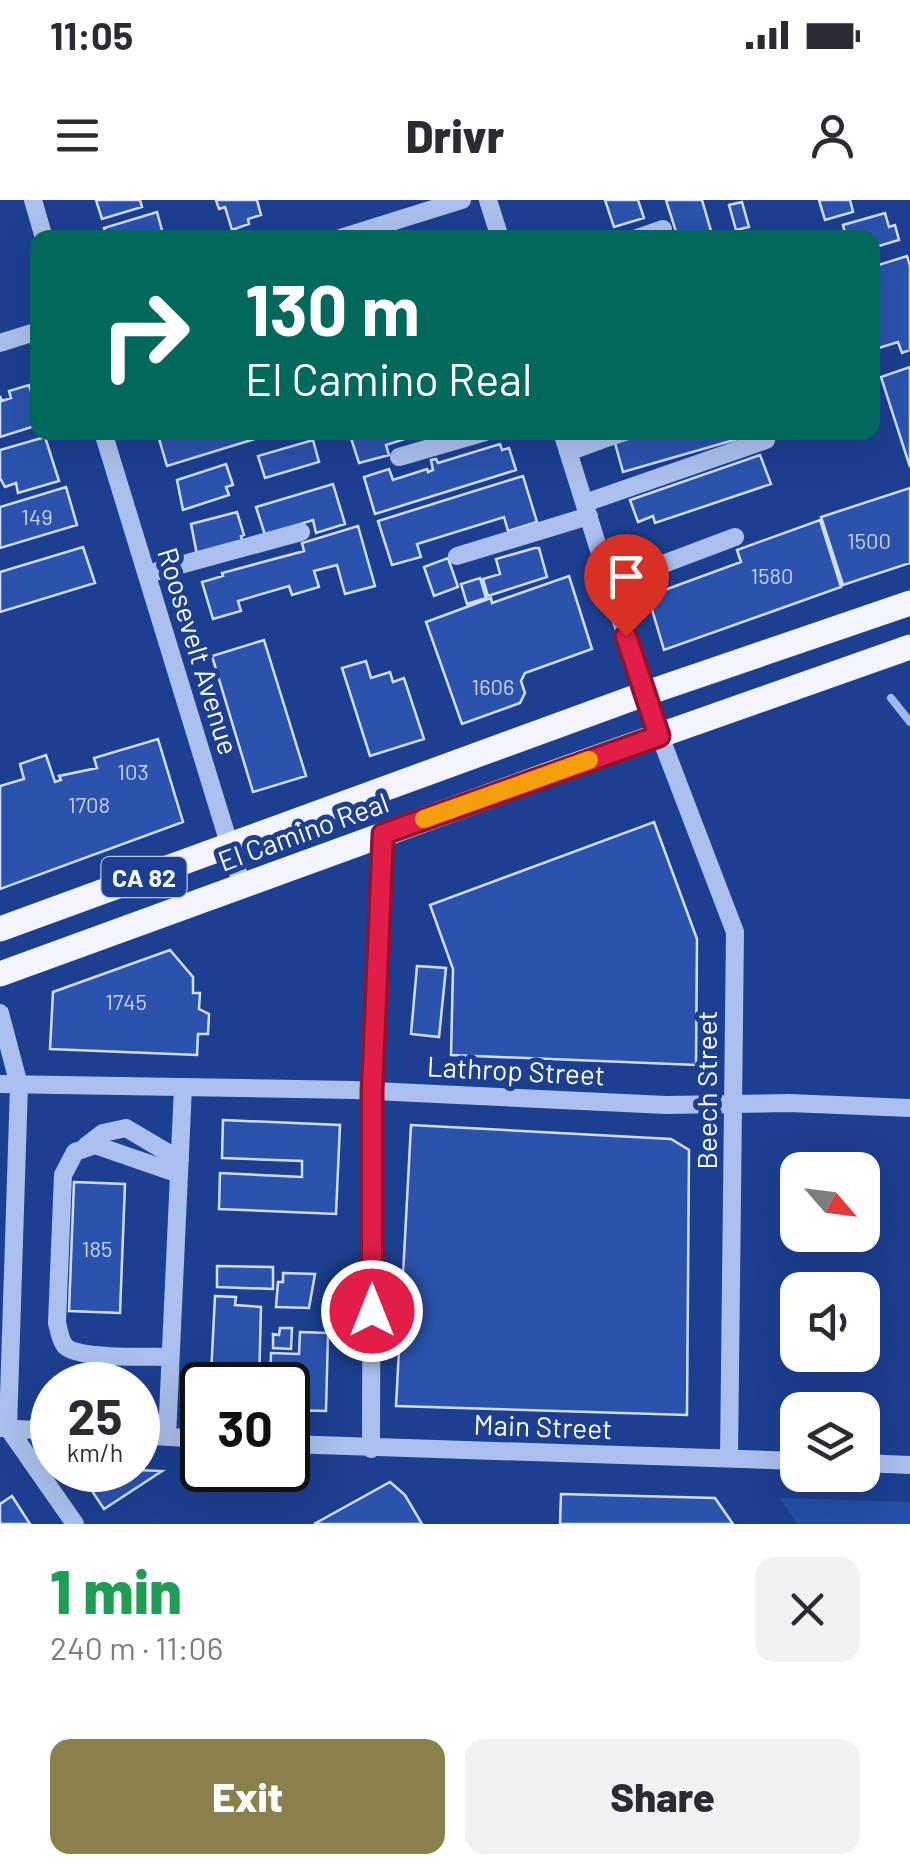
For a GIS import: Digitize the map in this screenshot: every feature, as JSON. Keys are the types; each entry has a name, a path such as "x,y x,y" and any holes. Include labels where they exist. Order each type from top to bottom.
{"main road":[{"name":"El Camino Real","path":"0,929 644,694 910,603"},
{"name":"El Camino Real","path":"0,974 910,648"}],"street":[{"path":"32,200 41,230"},
{"path":"366,230 462,200"},
{"path":"488,200 497,230"},
{"path":"0,343 30,334"},
{"name":"Roosevelt Avenue","path":"105,440 242,886"},
{"path":"399,456 456,440"},
{"name":"Beech Street","path":"564,440 644,694 735,932 729,1458"},
{"path":"568,452 601,440"},
{"path":"458,556 766,440"},
{"path":"146,574 300,532"},
{"path":"610,584 735,538"},
{"path":"371,1449 372,1091 383,834"},
{"path":"0,1013 10,1084 4,1428 75,1524"},
{"name":"Lathrop Street","path":"10,1084 372,1091 666,1105 910,1108"},
{"path":"166,1437 183,1087"},
{"path":"170,1356 83,1354 66,1346 56,1323 63,1174 75,1152 103,1134 126,1128 180,1167"},
{"path":"4,1428 30,1429"},
{"path":"160,1437 180,1438"},
{"name":"Main Street","path":"310,1445 780,1460"},
{"path":"880,1464 910,1465"}],"shaded area":[{"path":"780,1498 910,1502 910,1524 797,1524"}],"building":[{"path":"96,200 140,200 142,207 102,219"},
{"path":"216,200 257,200 261,215 232,230 225,207 219,209"},
{"path":"605,200 638,200 644,218 614,227"},
{"path":"666,200 702,200 711,230 675,230"},
{"path":"819,200 850,200 853,212 825,220"},
{"path":"742,202 749,227 736,230 729,205"},
{"path":"157,212 162,230 105,230"},
{"path":"885,213 889,227 895,225 899,240 880,246 880,230 844,230 843,225"},
{"path":"907,256 910,266 910,350 902,353 898,342 880,348 880,264"},
{"path":"910,367 910,467 881,377"},
{"path":"29,385 30,428 0,437 0,396 2,401 11,398 9,391"},
{"path":"46,440 59,481 18,493 16,483 5,487 0,478 0,450"},
{"path":"159,440 252,440 167,466"},
{"path":"313,440 319,462 265,478 258,456"},
{"path":"352,440 402,440 386,445 389,455 359,463"},
{"path":"625,440 734,440 623,472 615,443"},
{"path":"500,444 502,450 509,448 516,470 375,514 364,477 389,469 393,480 427,469 428,472 433,470 431,460 438,463"},
{"path":"760,455 771,484 655,523 653,516 638,522 630,500"},
{"path":"226,464 233,485 226,487 229,495 183,510 177,480"},
{"path":"523,476 537,522 508,531 504,517 417,544 421,557 392,565 378,521"},
{"path":"333,484 345,524 316,533 313,520 265,535 256,507"},
{"path":"66,487 77,525 0,548 0,507"},
{"path":"910,488 910,563 843,585 821,517"},
{"path":"237,512 242,541 197,555 191,524"},
{"path":"820,520 841,587 664,650 648,596 741,562 737,550"},
{"path":"358,526 375,586 345,594 337,565 314,571 319,587 292,595 289,586 238,601 241,611 213,619 202,582 304,551 302,543"},
{"path":"83,547 95,583 0,612 0,572"},
{"path":"539,548 547,577 488,596 483,579 500,574 496,559"},
{"path":"448,558 458,587 434,596 424,567"},
{"path":"569,576 592,649 525,673 521,681 525,693 520,703 462,724 426,622"},
{"path":"480,578 486,598 467,604 461,584"},
{"path":"264,640 306,776 253,792 212,656"},
{"path":"366,661 371,678 390,672 393,682 404,678 424,739 370,756 342,668"},
{"path":"158,739 183,822 0,889 0,786 24,779 20,764 46,755 55,782 61,780 59,776 97,768 94,758"},
{"path":"654,822 697,939 696,1065 451,1055 453,969 430,905"},
{"path":"170,950 193,977 193,993 200,993 199,1009 209,1014 208,1034 198,1034 197,1055 50,1049 53,992"},
{"path":"417,966 446,968 439,1037 411,1034"},
{"path":"223,1120 340,1125 336,1214 219,1209 220,1173 302,1177 302,1161 222,1158"},
{"path":"411,1125 671,1139 689,1150 687,1415 396,1406"},
{"path":"74,1182 125,1184 120,1313 69,1311"},
{"path":"217,1266 273,1267 273,1289 217,1287"},
{"path":"283,1273 315,1274 309,1308 276,1307 278,1282 283,1282"},
{"path":"215,1296 236,1297 235,1305 261,1307 260,1362 212,1362"},
{"path":"280,1328 292,1328 291,1349 273,1348 273,1334 279,1335"},
{"path":"300,1332 328,1333 326,1411 310,1411 310,1362 271,1362 271,1353 299,1354"},
{"path":"390,1482 405,1495 422,1524 314,1524"},
{"path":"93,1492 130,1492 104,1509"},
{"path":"93,1492 130,1492 104,1509"},
{"path":"561,1494 715,1498 733,1524 560,1524"},
{"path":"12,1496 30,1524 0,1524 0,1504"}],"waterway":[{"path":"891,698 910,722"}],"slow traffic":[{"path":"424,819 589,760"}],"route":[{"path":"372,1311 372,1091 383,834 659,736 626,636"}]}
